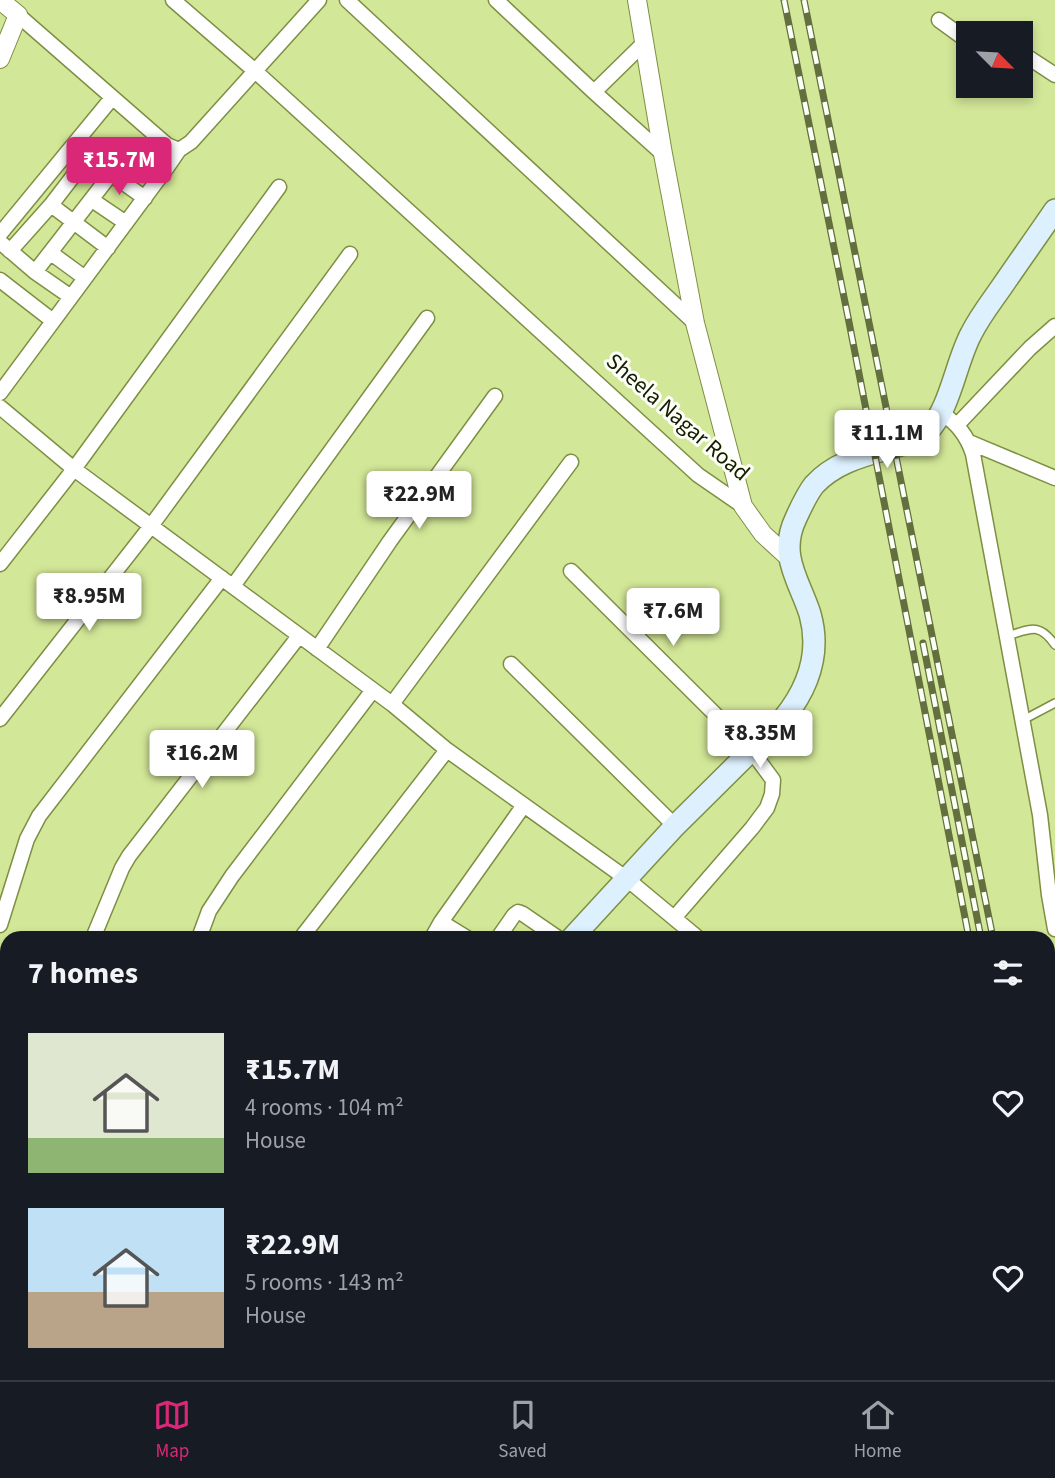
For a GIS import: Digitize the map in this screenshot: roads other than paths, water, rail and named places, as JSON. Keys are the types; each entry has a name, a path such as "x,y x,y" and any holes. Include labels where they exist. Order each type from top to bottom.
{"main road":[{"path":"788,557 794,522 813,487 827,473 852,459 911,441 949,418 958,362 979,320 1055,210"},
{"name":"Sheela Nagar Road","path":"578,931 675,826 792,708 809,676 814,647 810,615 788,557"}],"street":[{"path":"0,0 167,145 178,150"},
{"name":"Sheela Nagar Road","path":"173,0 255,71 698,475 743,506 763,534 788,557"},
{"path":"0,393 178,150 191,142 319,0"},
{"path":"347,0 695,323"},
{"path":"496,0 663,154"},
{"path":"637,0 695,323 743,506"},
{"path":"0,58 18,15"},
{"path":"939,20 956,32"},
{"path":"594,92 645,43"},
{"path":"1033,61 1055,75"},
{"path":"0,234 112,98"},
{"path":"71,298 5,247 51,205 88,160 145,198"},
{"path":"35,272 111,174"},
{"path":"0,564 74,469 279,187"},
{"path":"92,200 126,223"},
{"path":"51,205 108,248"},
{"path":"51,253 85,278"},
{"path":"0,719 151,526 350,254"},
{"path":"0,280 53,321"},
{"path":"0,925 27,839 39,816 227,582 427,318"},
{"path":"1055,326 949,418 969,442 973,454 1043,834 1055,929"},
{"path":"317,649 390,541 495,396"},
{"path":"1,410 74,469 393,704 447,750 626,879 690,931"},
{"path":"969,442 1053,473"},
{"path":"393,704 571,463"},
{"path":"570,571 751,750 773,780 767,808 674,918"},
{"path":"96,931 129,856 299,636"},
{"path":"512,664 675,826"},
{"path":"202,931 209,911 225,886 373,690"},
{"path":"306,931 447,750"},
{"path":"436,931 524,805"},
{"path":"503,931 518,912 548,931"},
{"path":"441,922 456,931"}],"lane":[{"path":"1007,636 1035,629 1044,631 1055,645"},
{"path":"1023,721 1055,703"}],"railway":[{"path":"784,0 968,931"},
{"path":"804,0 992,931"},
{"path":"923,643 980,931"}]}
